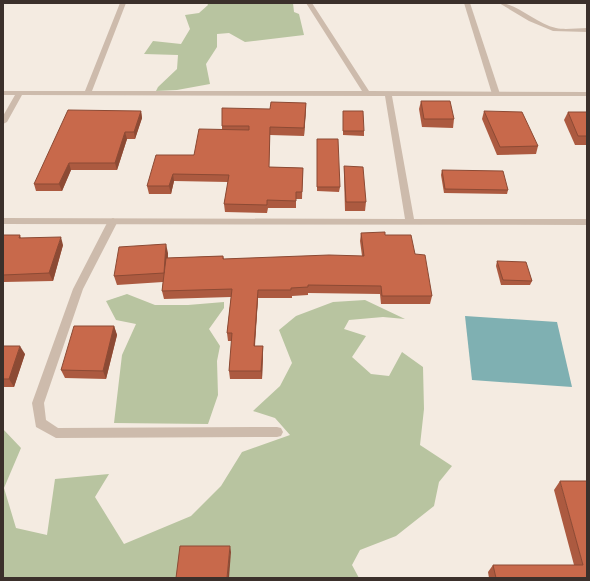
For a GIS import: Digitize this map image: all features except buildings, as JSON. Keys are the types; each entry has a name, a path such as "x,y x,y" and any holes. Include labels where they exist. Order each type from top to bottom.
{"street":[{"path":"88,93 123,3"},
{"path":"309,3 366,94"},
{"path":"467,3 496,94"},
{"path":"505,3 531,20 555,30 587,30"},
{"path":"3,93 587,94"},
{"path":"3,122 20,93"},
{"path":"388,94 410,222"},
{"path":"3,221 587,222"},
{"path":"114,222 78,289 38,403 40,423 56,434 278,432"}],"green space":[{"path":"207,3 293,3 294,12 299,14 304,35 245,42 229,33 217,34 217,47 206,64 210,84 177,90 156,91 158,87 177,69 178,55 144,54 153,41 181,44 190,29 185,15 199,13 208,5"},
{"path":"127,294 155,305 188,305 224,302 224,308 209,329 220,346 217,361 218,395 208,424 114,423 122,355 136,324 116,320 106,301"},
{"path":"365,300 405,319 383,317 349,320 344,329 366,336 352,357 371,374 389,376 402,352 423,367 424,409 420,445 452,466 439,482 434,506 396,536 360,550 352,565 359,578 3,578 3,429 21,448 4,488 16,528 47,535 55,479 109,474 95,497 124,544 191,516 221,486 242,452 290,435 275,418 253,411 280,386 292,363 279,330 296,316 333,302"}],"water":[{"path":"465,316 557,322 572,387 472,380"}]}
